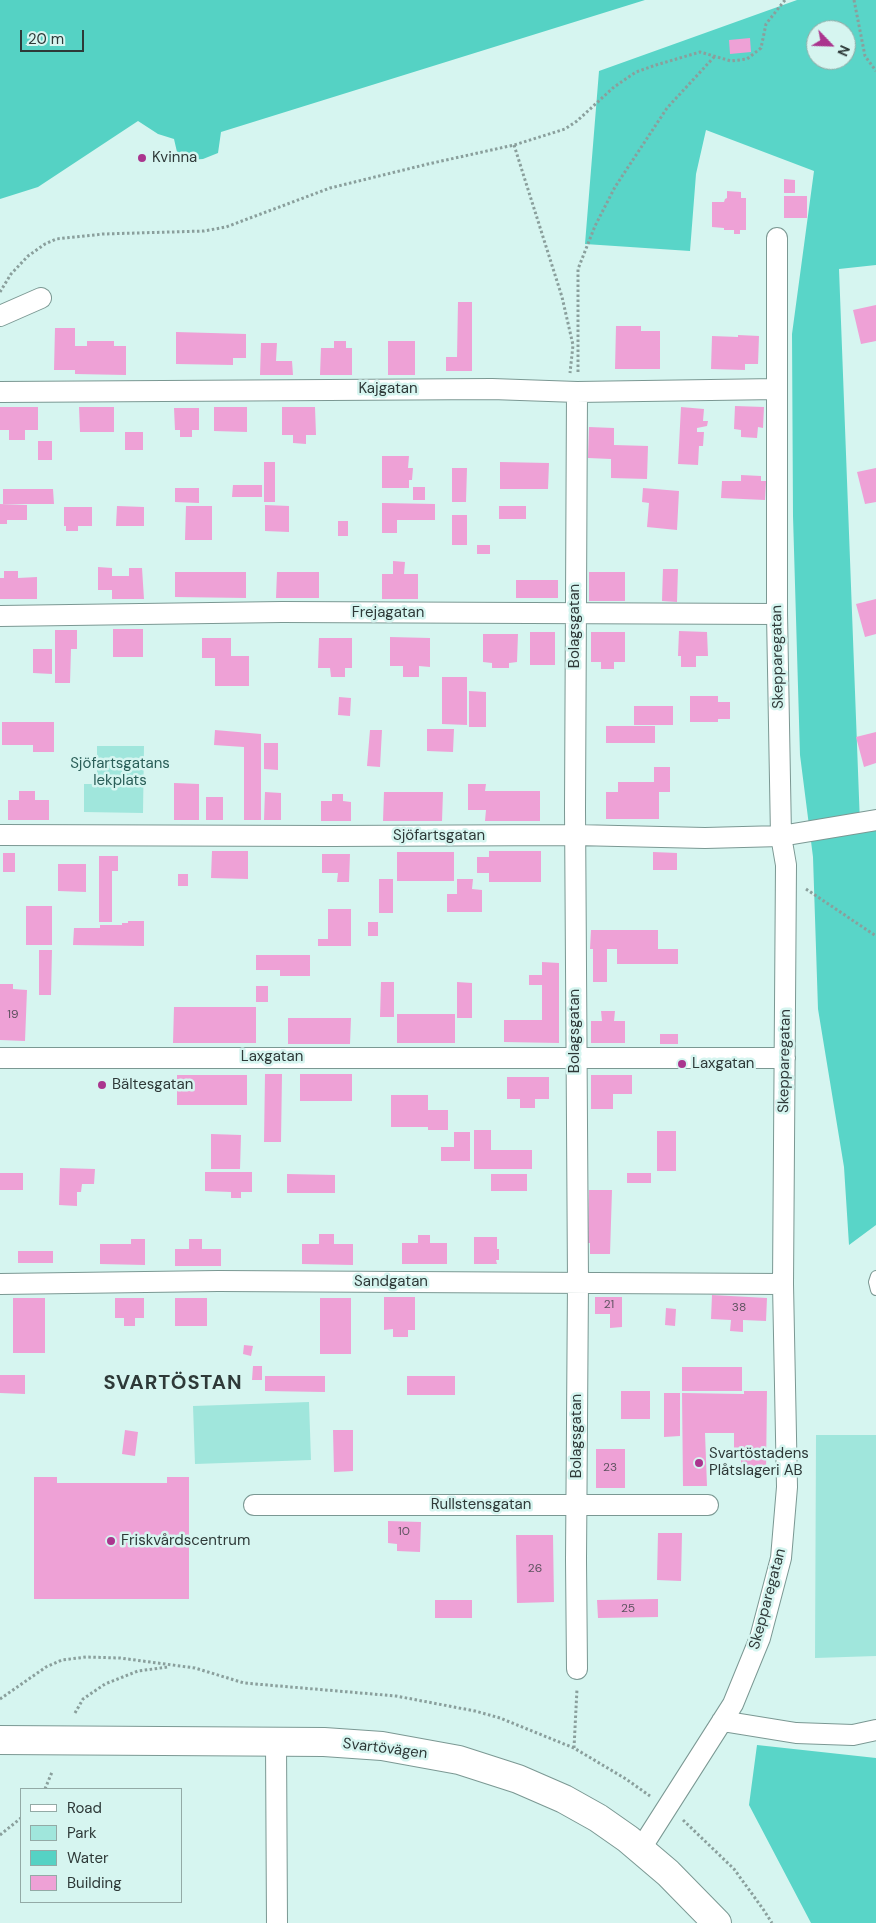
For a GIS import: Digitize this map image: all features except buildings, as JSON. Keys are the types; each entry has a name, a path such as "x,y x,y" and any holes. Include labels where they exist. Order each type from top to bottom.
{"main road":[{"name":"Svartövägen","path":"0,1740 276,1742 382,1746 432,1754 483,1767 518,1779 564,1799 598,1818 668,1873 717,1923"}],"street":[{"name":"Skepparegatan","path":"640,1850 733,1704 760,1638 781,1558 787,1486 783,1284 786,865 782,836 777,614 777,238"},
{"path":"0,316 41,298"},
{"name":"Kajgatan","path":"0,392 492,389 572,385 777,389"},
{"name":"Bolagsgatan","path":"572,385 575,614 575,1058 578,1282 577,1669"},
{"name":"Frejagatan","path":"0,616 282,612 777,614"},
{"name":"Sjöfartsgatan","path":"0,835 575,835 705,838 782,836 876,820"},
{"name":"Laxgatan","path":"0,1058 310,1056 785,1058"},
{"name":"Sandgatan","path":"0,1284 578,1282 783,1284"},
{"name":"Rullstensgatan","path":"254,1505 708,1505"},
{"path":"722,1722 796,1734 853,1735 876,1730"},
{"path":"276,1742 276,1923"}],"lane":[{"path":"876,1276 874,1282 876,1290"}],"path":[{"path":"0,292 11,274 28,256 56,239 104,234 204,231 226,227 330,188 514,145 569,127 614,87 636,72 695,53 705,53 740,61 747,58 761,48 766,24 785,0"},
{"path":"854,0 865,56 876,71"},
{"path":"572,385 578,269 594,226 615,187 667,108 716,56"},
{"path":"514,145 562,297 573,345 570,375 572,385"},
{"path":"786,876 876,936"},
{"path":"75,1712 83,1699 105,1684 122,1676 151,1668 179,1667"},
{"path":"574,1748 577,1669"},
{"path":"45,1788 52,1772"},
{"path":"0,1835 20,1819"}],"green space":[{"name":"Sjöfartsgatans lekplats","path":"97,746 144,746 143,813 84,812 84,784 97,784"},
{"path":"309,1402 311,1460 195,1464 193,1406"},
{"path":"816,1435 876,1435 876,1656 815,1658"}],"shaded area":[{"path":"797,0 876,0 876,265 839,269 860,824 876,822 876,1225 849,1245 844,1167 818,1009 813,857 800,755 793,516 792,334 814,171 706,130 696,174 690,251 585,244 599,71"},
{"path":"757,1745 876,1758 876,1923 811,1923 749,1805"}],"water":[{"path":"0,0 645,0 221,132 218,153 203,159 190,160 177,152 174,139 158,134 138,121 38,187 0,199"}],"place":[{"name":"Kvinna","path":"142,158"},
{"name":"Laxgatan","path":"682,1064"},
{"name":"Bältesgatan","path":"102,1085"},
{"name":"Svartöstadens Plåtslageri AB","path":"699,1463"},
{"name":"Friskvårdscentrum","path":"111,1541"}],"district":[{"name":"SVARTÖSTAN","path":"173,1384"}]}
